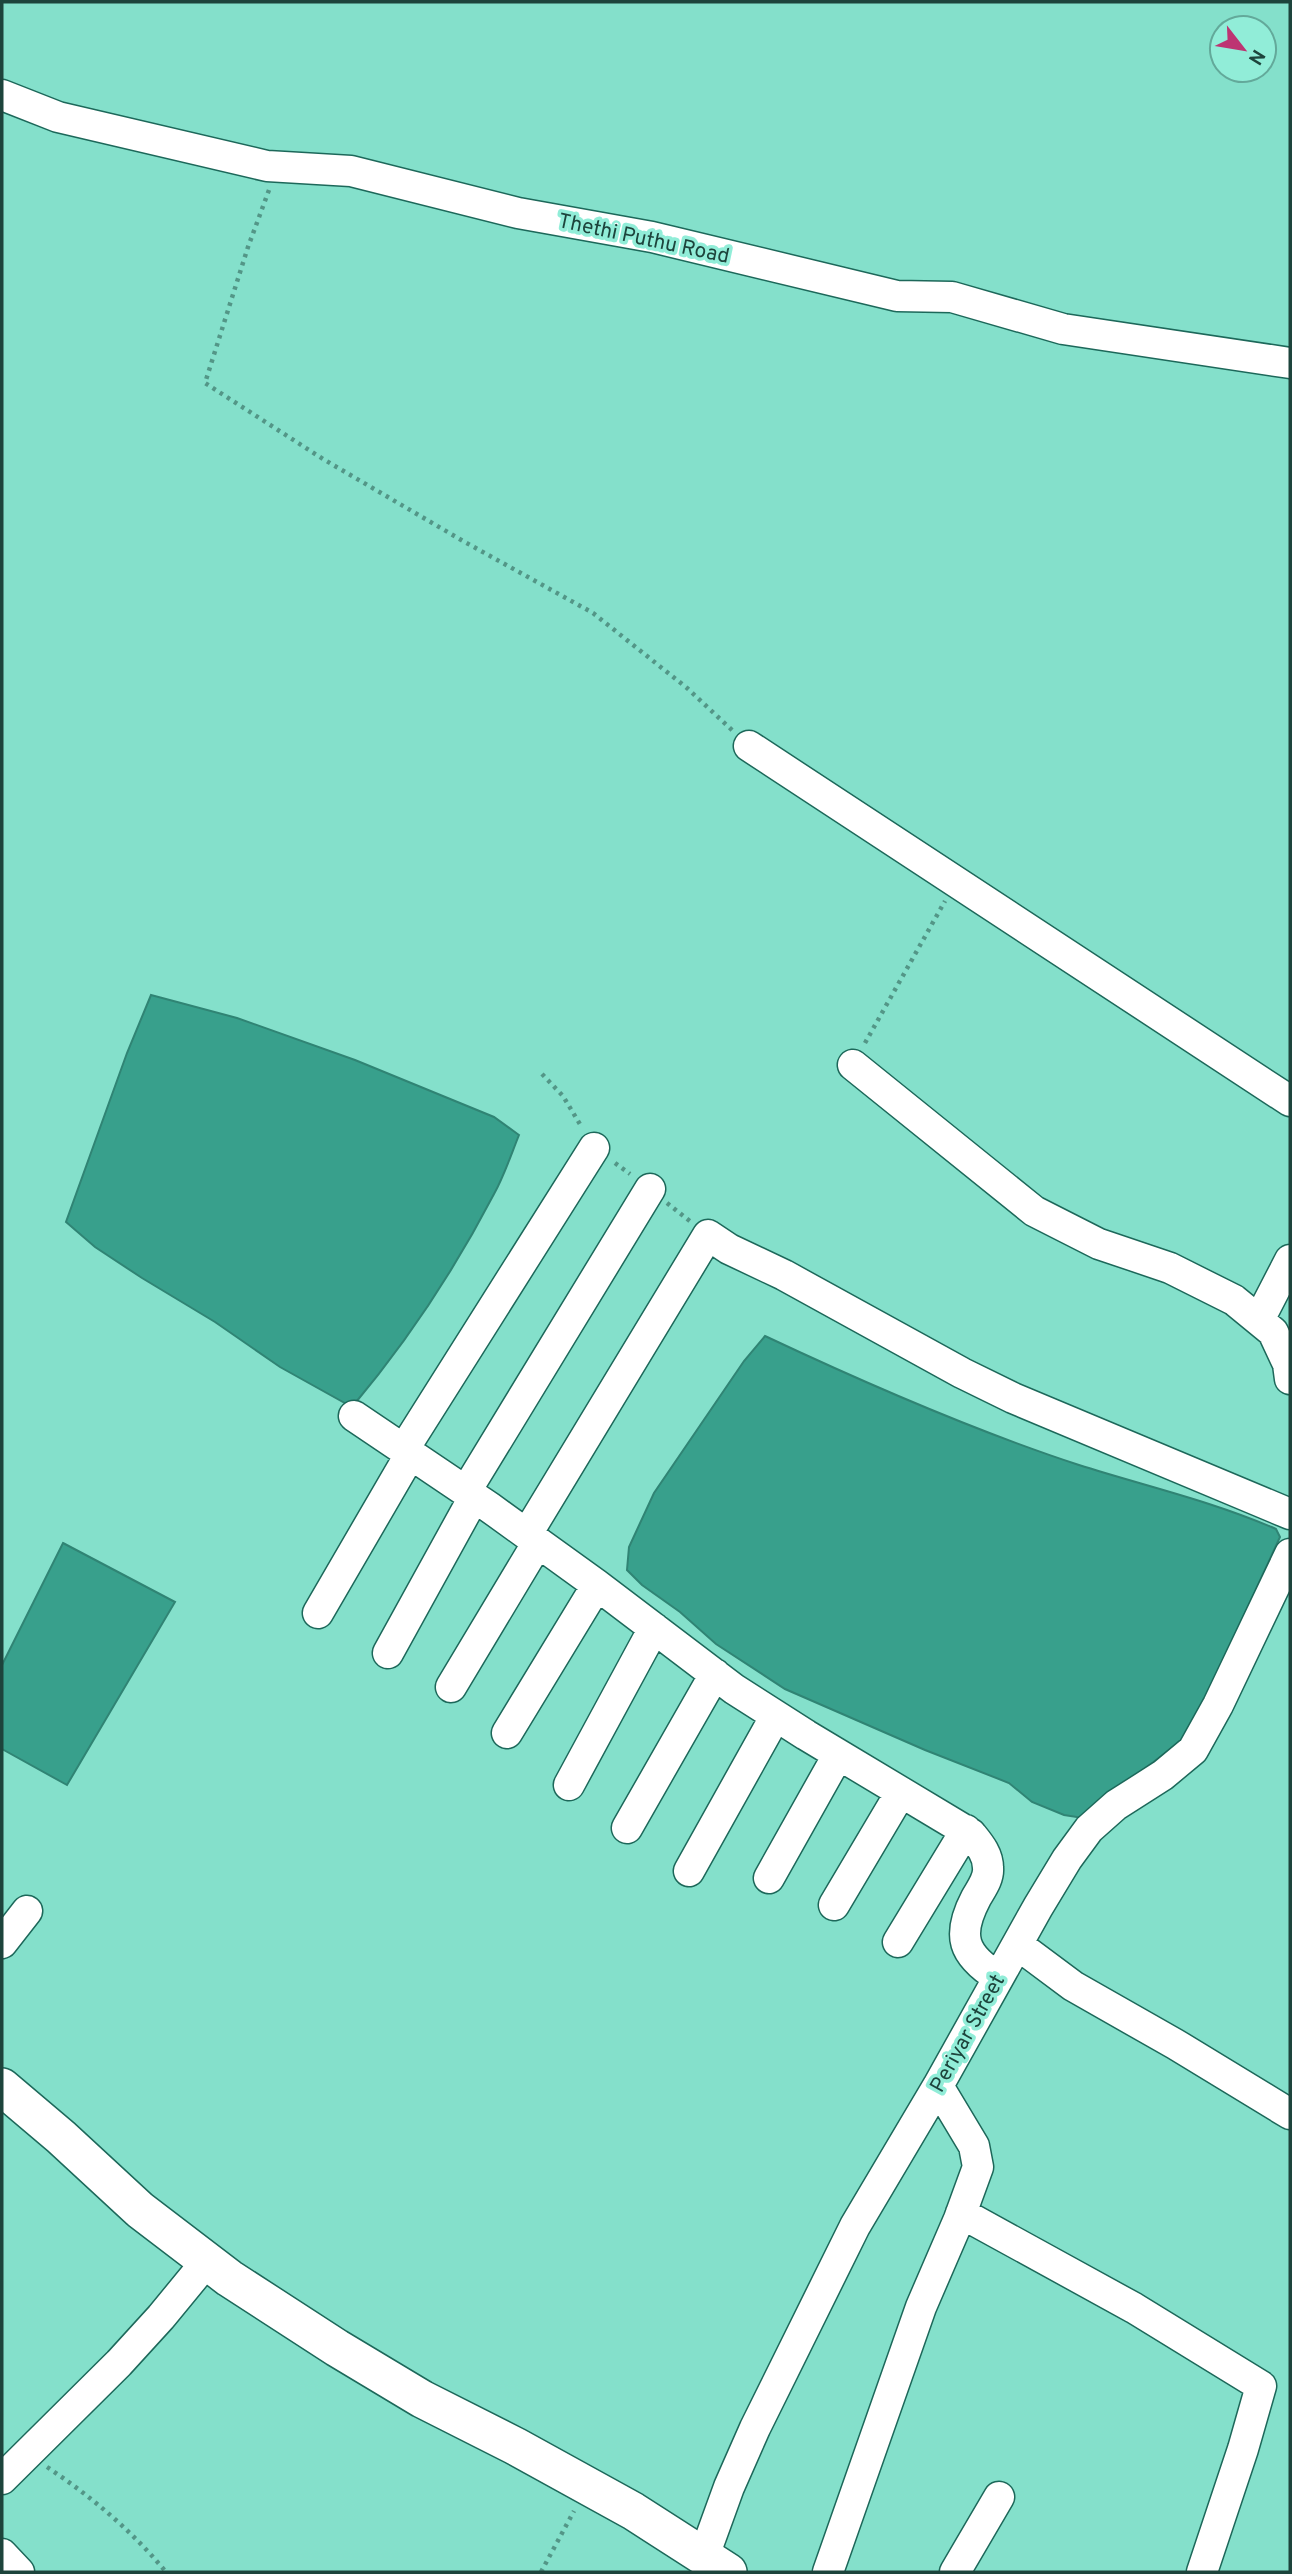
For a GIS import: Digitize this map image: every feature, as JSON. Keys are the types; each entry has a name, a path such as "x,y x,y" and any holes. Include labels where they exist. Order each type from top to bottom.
{"main road":[{"path":"2,2087 140,2210 207,2261 337,2348 422,2399 633,2511 716,2564"}],"street":[{"name":"Thethi Puthu Road","path":"4,102 154,141 277,167 351,171 518,213 652,237 897,296 952,298 1063,329 1290,363"},
{"path":"749,746 1290,1101"},
{"path":"853,1065 1034,1211 1099,1244 1170,1268 1234,1300 1273,1332 1288,1364 1290,1379"},
{"path":"318,1613 407,1451 594,1148"},
{"path":"388,1653 470,1494 650,1189"},
{"path":"451,1687 532,1538 708,1235 729,1249 784,1275 962,1373 1013,1398 1290,1514"},
{"path":"1259,1320 1290,1261"},
{"path":"354,1416 532,1538 775,1717 966,1830 982,1847 988,1866 986,1879 968,1919 965,1944 975,1960 998,1977"},
{"name":"Periyar Street","path":"716,2564 734,2475 855,2226 1067,1859 1089,1829 1116,1805 1163,1775 1194,1750 1290,1554"},
{"path":"507,1733 597,1585"},
{"path":"569,1785 654,1628"},
{"path":"627,1828 715,1674"},
{"path":"689,1871 775,1717"},
{"path":"769,1878 838,1755"},
{"path":"834,1905 901,1792"},
{"path":"898,1942 966,1830"},
{"path":"2,1943 27,1911"},
{"path":"1018,1945 1073,1986 1175,2043 1290,2114"},
{"path":"830,2572 920,2307 978,2167 974,2146 938,2086"},
{"path":"961,2213 1135,2308 1261,2386 1236,2474 1202,2572"},
{"path":"2,2479 120,2363 207,2261"},
{"path":"955,2572 999,2497"},
{"path":"2,2554 19,2572"}],"path":[{"path":"277,167 248,247 205,383 323,459 593,613 687,688 749,746"},
{"path":"853,1065 955,882"},
{"path":"542,1074 563,1096 594,1148 708,1235"},
{"path":"25,2455 81,2490 132,2533 166,2572"},
{"path":"541,2572 589,2487"}],"shaded area":[{"path":"151,995 237,1018 355,1060 494,1117 519,1135 498,1187 446,1277 410,1331 352,1407 280,1367 215,1322 142,1278 95,1247 66,1222 127,1053"},
{"path":"765,1336 881,1389 999,1437 1079,1465 1228,1510 1276,1529 1280,1537 1189,1735 1083,1818 1064,1815 1032,1802 1009,1783 785,1689 716,1644 680,1612 642,1585 627,1570 629,1547 654,1493 744,1361"},
{"path":"63,1543 175,1602 67,1785 2,1749 2,1665"}]}
